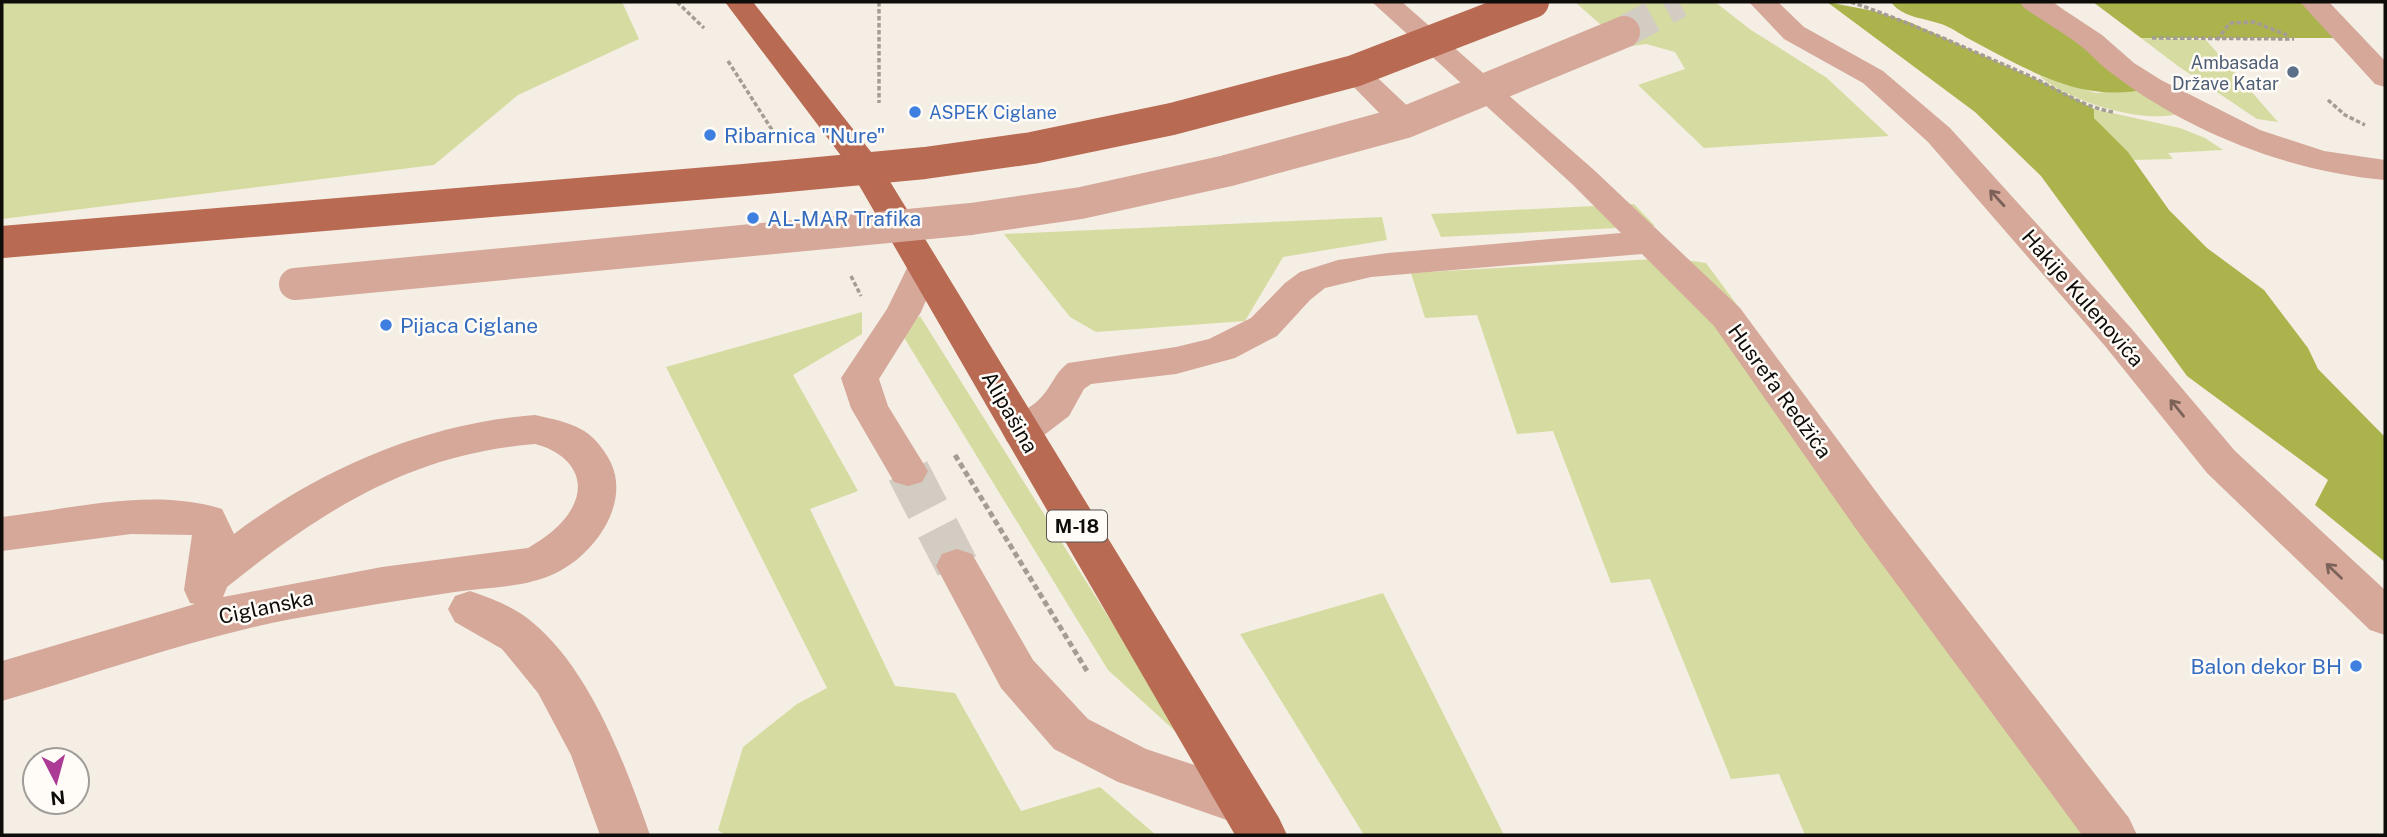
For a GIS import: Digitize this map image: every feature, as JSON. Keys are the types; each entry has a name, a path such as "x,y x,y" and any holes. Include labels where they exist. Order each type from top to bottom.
{"main road":[{"name":"Alipašina","path":"739,2 859,157 1252,819"},
{"path":"2,243 925,163 1031,148 1172,119 1354,71 1533,2"}],"street":[{"name":"Husrefa Redžića","path":"1386,2 1583,177 1727,317 1871,517 2112,835"},
{"name":"Hakije Kulenovića","path":"1763,2 1794,33 1873,77 1939,135 2118,337 2221,462 2385,617"},
{"path":"1791,2 1873,77"},
{"path":"2034,2 2092,41 2125,69 2217,123 2305,156 2369,170 2385,170"},
{"path":"2314,2 2385,78"},
{"path":"295,284 971,219 1054,207 1226,171 1406,121 1624,32"},
{"path":"1354,71 1406,121"},
{"path":"1021,432 1056,406 1071,380 1080,372 1203,356 1241,341 1266,326 1286,307 1296,289 1318,277 1379,263 1455,260 1649,242"},
{"path":"908,471 870,408 860,378 902,312 923,268"},
{"name":"Ciglanska","path":"2,681 196,622 362,588 536,563 569,541 589,516 599,491 592,464 581,444 552,431 508,431 465,438 426,450 316,500 262,536 208,578"},
{"path":"2,534 125,519 189,517 206,521 214,535 208,578 196,622"},
{"path":"957,566 1017,674 1071,734 1135,767 1252,819"},
{"path":"470,610 516,634 544,665 591,742 625,835"}],"path":[{"path":"677,2 708,33"},
{"path":"879,2 879,103"},
{"path":"1851,2 1909,22 2055,88 2094,109 2123,114"},
{"path":"2092,41 2141,38 2217,40 2294,39 2272,27 2254,22 2230,23 2217,40"},
{"path":"723,54 760,108 779,142"},
{"path":"2328,100 2345,115 2367,126"},
{"path":"846,268 885,340"},
{"path":"950,446 1093,682"}],"green space":[{"path":"2,2 622,2 639,39 518,95 434,165 2,219"},
{"path":"1575,2 1715,2 1751,30 1827,78 1889,136 1704,148 1638,85 1685,69 1675,52 1646,44 1626,47"},
{"path":"1827,2 1874,11 1909,22 2055,88 2094,109 2094,118 2128,152 2169,210 2207,248 2264,290 2308,348 2318,369 2385,437 2385,562 2315,505 2328,480 2187,376 2041,176 1975,112"},
{"path":"1891,2 2053,2 2099,38 2151,88 2103,92 2058,82 2015,63 1948,27 1901,11"},
{"path":"2093,2 2302,2 2335,38 2141,38"},
{"path":"2141,38 2206,40 2278,122 2257,119"},
{"path":"2039,76 2096,93 2151,88 2174,115 2141,115 2103,108 2068,94"},
{"path":"2094,109 2180,128 2205,138 2223,150 2168,153 2173,159 2133,160 2094,118"},
{"path":"1634,204 1655,226 1441,237 1431,214"},
{"path":"1382,217 1387,240 1283,257 1245,321 1096,332 1070,317 1004,234"},
{"path":"1671,258 1706,263 2129,835 1805,835 1779,774 1731,779 1650,579 1611,583 1553,431 1517,434 1477,315 1425,318 1411,273"},
{"path":"862,312 862,334 793,375 858,491 810,509 895,686 955,693 1021,811 1100,787 1156,835 725,835 718,830 743,747 797,704 827,688 666,367"},
{"path":"920,316 1186,741 1108,670 900,331"},
{"path":"1383,593 1504,835 1364,835 1240,634"}],"tunnel":[{"path":"1624,32 1679,2"},
{"path":"908,471 957,566"}],"place":[{"name":"Ambasada Države Katar","path":"2293,72"},
{"name":"ASPEK Ciglane","path":"915,112"},
{"name":"Ribarnica \"Nure\"","path":"710,135"},
{"name":"AL-MAR Trafika","path":"753,218"},
{"name":"Pijaca Ciglane","path":"386,325"},
{"name":"Balon dekor BH","path":"2356,666"}]}
